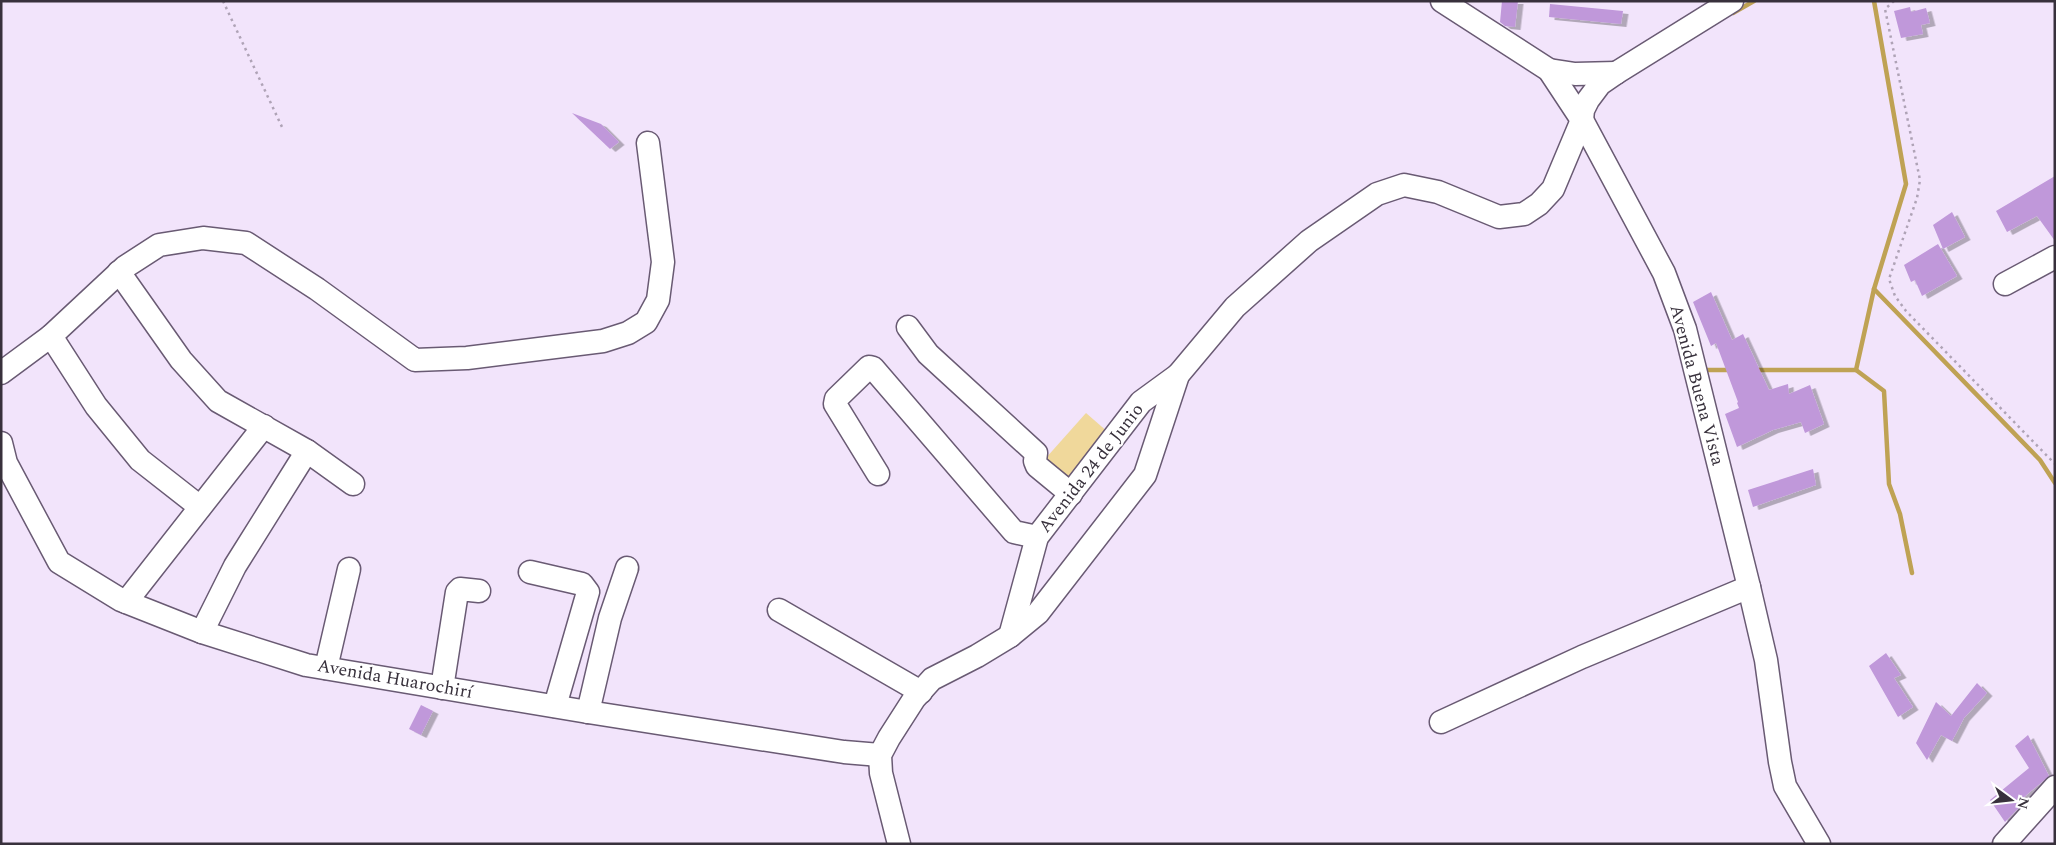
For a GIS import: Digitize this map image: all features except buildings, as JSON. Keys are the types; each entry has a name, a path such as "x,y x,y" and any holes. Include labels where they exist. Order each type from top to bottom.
{"street":[{"name":"Avenida Buena Vista","path":"1442,1 1549,70 1582,120 1664,273 1685,329 1749,587 1766,660 1785,786 1818,844"},
{"name":"Avenida 24 de Junio","path":"1010,636 1037,537 1141,402 1178,375 1235,306 1309,241 1377,194 1404,185 1438,192 1499,217 1524,214 1539,204 1553,189 1582,120 1583,110 1593,92 1616,73 1732,1"},
{"path":"1549,70 1575,74 1616,73"},
{"path":"1,373 51,336 119,272 159,245 203,238 246,243 268,255 416,360 467,358 603,341 628,334 646,322 658,300 663,262 648,143"},
{"path":"2005,284 2055,257"},
{"path":"119,272 181,360 218,401 307,451 353,484"},
{"path":"908,327 928,354 1036,453 1035,461 1037,466 1071,494"},
{"path":"51,336 96,406 140,460 200,507"},
{"path":"878,474 835,404 836,399 869,367 873,368 1009,527 1014,532 1037,537"},
{"name":"Avenida 24 de Junio","path":"880,755 909,706 932,679 977,656 1010,636 1038,613 1145,475 1178,375"},
{"path":"126,602 264,426"},
{"name":"Avenida Huarochirí","path":"1,443 6,463 59,562 126,602 202,632 306,665 588,712 844,752 880,755"},
{"path":"202,632 235,566 307,451"},
{"path":"588,712 610,618 627,568"},
{"path":"326,668 349,569"},
{"path":"530,572 582,584 588,592 555,706"},
{"path":"1441,722 1582,657 1749,587"},
{"path":"442,688 457,592 460,589 479,591"},
{"path":"779,610 920,692"},
{"path":"880,755 881,773 899,844"},
{"path":"2004,844 2055,786"}],"path":[{"path":"223,1 282,126"},
{"path":"1894,1 1885,9 1920,180 1917,198 1890,279 1895,296 2055,464"}],"shaded area":[{"path":"1086,413 1109,433 1068,480 1045,459"}],"waterway":[{"path":"1733,13 1754,1"},
{"path":"1755,370 1856,370 1874,289 1906,184 1874,1"},
{"path":"1874,289 2040,460 2055,483"},
{"path":"1704,369 1730,370"},
{"path":"1856,370 1884,391 1889,484 1900,514 1912,573"}]}
